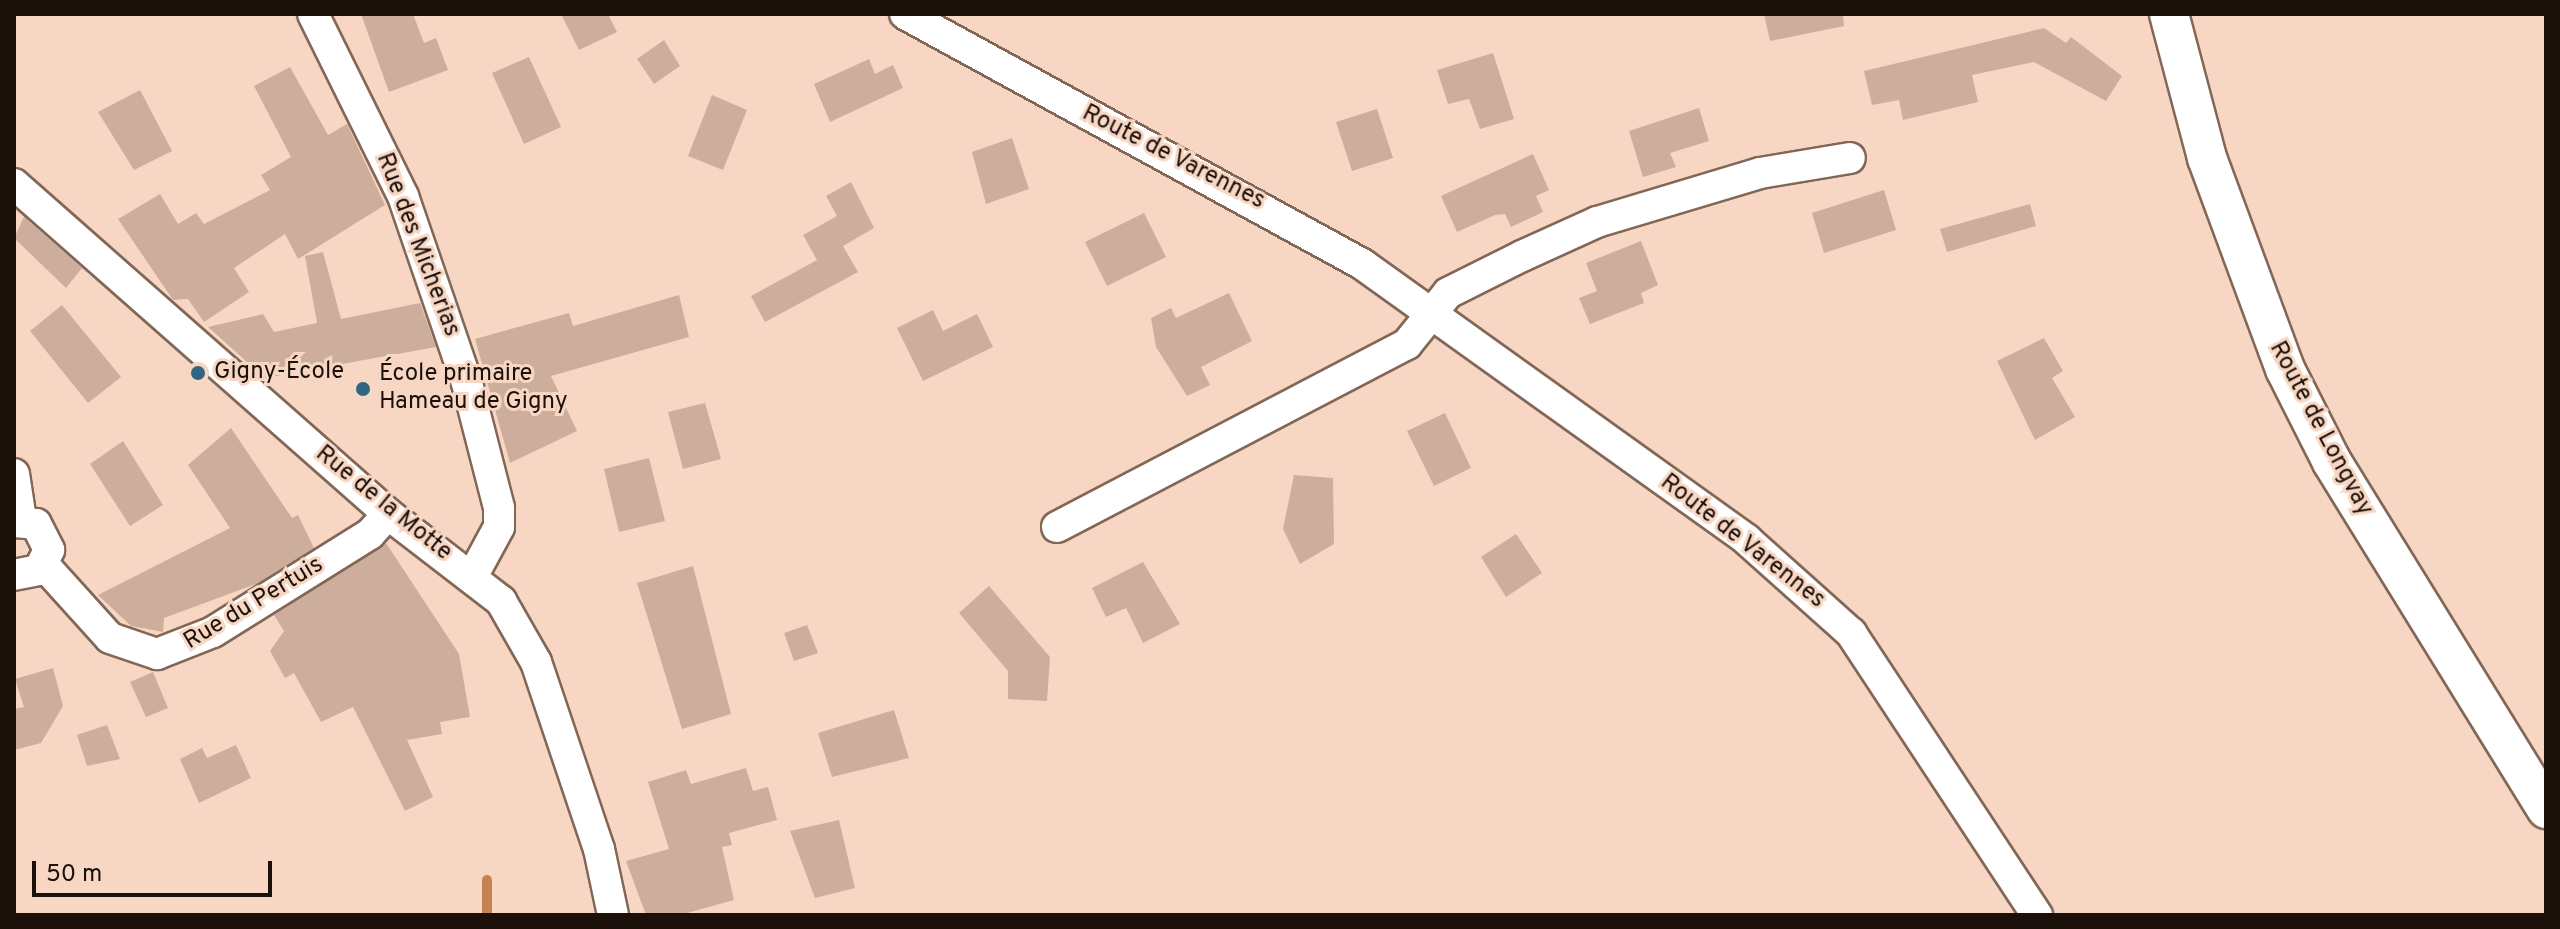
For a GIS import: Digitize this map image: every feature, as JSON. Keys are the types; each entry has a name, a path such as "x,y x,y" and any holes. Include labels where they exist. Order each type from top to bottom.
{"street":[{"name":"Rue des Micherias","path":"313,14 403,196 467,383 499,508 499,527 473,575"},
{"name":"Route de Varennes","path":"905,14 1281,213 1434,313 1808,590 1851,633 2037,915"},
{"name":"Route de Longvay","path":"2169,14 2207,158 2285,369 2340,475 2546,809"},
{"path":"1057,527 1407,344 1448,293 1597,222 1760,173 1850,158"},
{"name":"Rue de la Motte","path":"14,184 388,514 473,575 501,601 536,662 599,849 613,915"},
{"path":"14,474 17,521 46,535 44,565 14,575"},
{"name":"Rue du Pertuis","path":"44,565 110,638 157,654 213,632 370,534 388,514"}],"building":[{"path":"361,14 413,14 424,43 436,38 448,70 389,92"},
{"path":"561,14 608,14 617,32 579,50"},
{"path":"1764,14 1843,14 1844,26 1770,41"},
{"path":"2044,28 2066,43 2071,37 2122,76 2106,101 2034,62 1972,75 1978,102 1903,120 1899,100 1872,105 1864,71"},
{"path":"664,40 680,66 654,84 637,59"},
{"path":"1493,53 1514,119 1480,129 1469,99 1448,104 1437,70"},
{"path":"529,57 561,127 524,144 492,73"},
{"path":"869,59 875,74 893,65 903,88 830,122 814,84"},
{"path":"290,67 328,135 347,124 385,205 298,259 285,234 234,268 249,292 204,322 188,299 173,300 118,219 160,194 178,224 196,213 204,224 270,190 261,175 291,157 254,86"},
{"path":"140,90 172,151 134,170 98,112"},
{"path":"712,95 747,110 723,170 688,156"},
{"path":"1699,108 1709,141 1670,153 1676,167 1643,177 1629,131"},
{"path":"1377,109 1393,158 1352,171 1336,122"},
{"path":"1012,138 1029,189 986,204 972,152"},
{"path":"1533,154 1549,190 1536,196 1543,212 1511,227 1505,214 1495,215 1457,232 1441,196"},
{"path":"851,182 874,228 843,246 858,272 765,322 751,296 817,260 803,235 837,216 826,196"},
{"path":"1884,190 1896,230 1824,253 1812,213"},
{"path":"2030,204 2036,226 1947,252 1940,229"},
{"path":"1144,213 1166,257 1107,286 1085,242"},
{"path":"24,217 82,268 66,288 14,238"},
{"path":"1641,241 1658,285 1641,293 1644,303 1590,324 1579,298 1597,291 1586,263"},
{"path":"323,252 341,319 420,303 436,347 265,378 208,327 263,314 274,332 317,323 305,256"},
{"path":"1229,293 1252,341 1201,367 1210,385 1187,396 1156,347 1151,318 1171,308 1176,318"},
{"path":"679,295 689,337 551,376 577,431 510,463 475,339 569,313 573,326"},
{"path":"62,305 121,377 88,403 30,331"},
{"path":"933,310 943,331 977,314 993,347 923,381 897,328"},
{"path":"2044,338 2063,371 2052,378 2075,417 2035,440 1997,361"},
{"path":"705,403 721,459 683,469 668,412"},
{"path":"1445,413 1471,468 1434,486 1407,431"},
{"path":"231,428 292,518 298,515 314,548 256,584 164,618 163,632 131,626 98,595 230,528 188,465"},
{"path":"123,441 163,505 130,526 90,464"},
{"path":"649,458 665,521 619,532 604,469"},
{"path":"1294,475 1333,478 1334,544 1300,564 1283,529"},
{"path":"1516,534 1542,573 1506,597 1481,557"},
{"path":"386,543 459,654 470,717 440,722 442,734 407,740 433,797 405,811 353,707 321,722 294,673 285,678 270,651 284,631 274,615"},
{"path":"1143,562 1180,624 1143,643 1126,608 1106,617 1092,588"},
{"path":"693,566 731,714 682,729 637,583"},
{"path":"989,586 1050,657 1047,701 1008,699 1008,671 959,613"},
{"path":"807,625 818,653 794,661 784,633"},
{"path":"53,668 63,706 41,743 14,750 14,709 24,707 15,679"},
{"path":"153,672 168,708 146,717 130,682"},
{"path":"894,710 909,758 832,777 818,733"},
{"path":"107,725 120,759 87,766 77,735"},
{"path":"236,745 251,778 199,803 180,759 202,748 207,758"},
{"path":"746,768 753,791 768,787 777,820 729,833 732,845 722,847 734,900 680,915 646,915 626,861 669,849 648,782 686,770 691,784"},
{"path":"839,820 855,888 815,898 790,831"}],"waterway":[{"path":"487,880 487,915"}],"place":[{"name":"Gigny-École","path":"198,373"},
{"name":"École primaire Hameau de Gigny","path":"363,389"}]}
